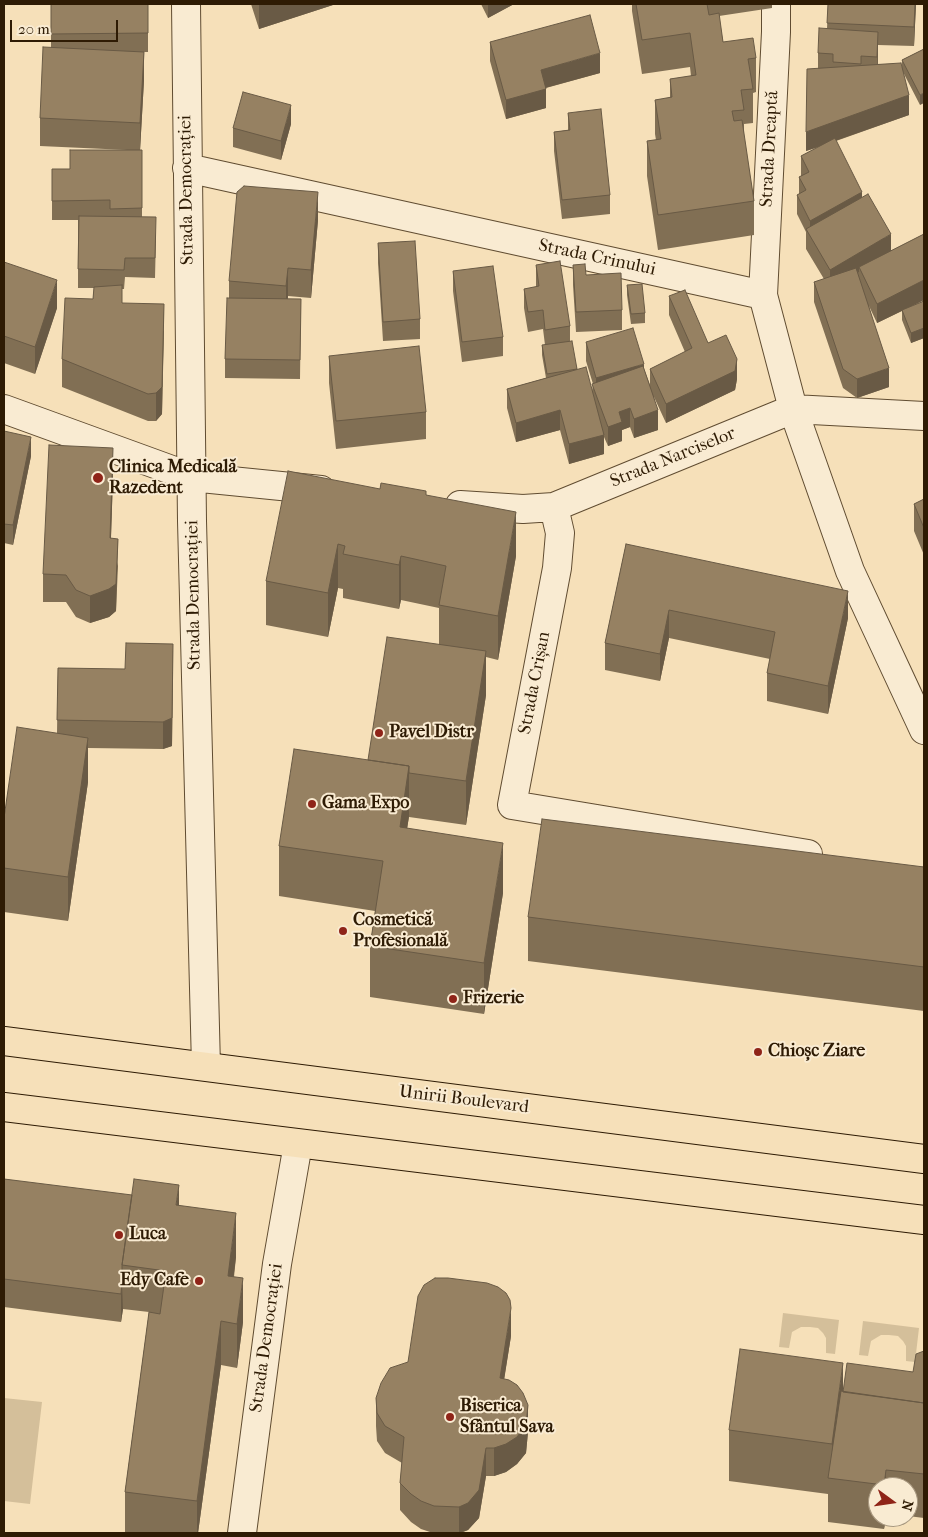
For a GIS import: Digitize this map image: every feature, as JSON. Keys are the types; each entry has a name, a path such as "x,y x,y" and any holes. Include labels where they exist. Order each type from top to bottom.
{"main road":[{"name":"Unirii Boulevard","path":"4,1041 924,1160"},
{"path":"4,1107 924,1220"}],"street":[{"name":"Strada Democrației","path":"186,4 191,477 206,1066"},
{"name":"Strada Dreaptă","path":"763,295 776,4"},
{"name":"Strada Crinului","path":"187,168 763,295"},
{"path":"763,295 793,410 850,571 924,730"},
{"path":"4,409 191,477 350,494"},
{"path":"793,410 924,416"},
{"name":"Strada Narciselor","path":"554,507 793,410"},
{"path":"440,503 489,508 523,509 554,507"},
{"name":"Strada Crișan","path":"554,507 560,533 557,568 512,805 836,858"},
{"name":"Strada Democrației","path":"242,1533 277,1264 298,1144"}],"shaded area":[{"path":"783,1313 839,1320 835,1354 826,1353 826,1338 823,1333 818,1328 810,1327 801,1327 792,1332 789,1348 779,1347"},
{"path":"863,1321 919,1328 915,1362 906,1361 906,1346 898,1336 881,1335 871,1341 868,1356 859,1355"},
{"path":"4,1398 42,1402 30,1504 4,1501"}],"building":[{"path":"51,4 148,4 148,33 51,34"},
{"path":"636,4 707,4 709,15 719,13 723,42 753,38 756,58 748,59 753,89 741,90 744,110 732,111 734,121 742,120 754,201 658,215 647,141 661,139 655,100 672,97 670,79 696,75 690,33 642,40"},
{"path":"828,4 915,4 914,27 827,23"},
{"path":"590,15 600,53 541,70 546,89 506,100 490,42"},
{"path":"819,28 878,32 877,57 861,56 861,64 833,62 833,54 818,53"},
{"path":"43,47 144,52 140,123 40,118"},
{"path":"924,49 924,93 920,95 902,60"},
{"path":"901,63 909,95 806,132 807,69"},
{"path":"243,92 291,105 281,141 233,128"},
{"path":"601,109 610,195 562,200 554,132 570,130 568,113"},
{"path":"835,138 862,192 810,221 797,195 806,190 799,177 809,172 801,156"},
{"path":"70,150 142,150 142,208 110,209 110,200 52,201 52,169 70,169"},
{"path":"244,186 318,192 311,270 288,268 286,286 229,281 237,192"},
{"path":"868,194 891,234 830,270 806,229"},
{"path":"79,216 156,217 155,258 125,258 124,270 78,269"},
{"path":"924,234 924,280 877,304 859,267"},
{"path":"415,241 420,319 383,322 378,243"},
{"path":"560,261 570,326 545,330 543,310 528,312 524,289 539,286 536,265"},
{"path":"4,262 57,280 35,347 4,336"},
{"path":"585,264 586,275 621,273 622,310 576,312 573,265"},
{"path":"493,266 503,337 462,342 453,271"},
{"path":"856,268 889,368 857,379 843,369 814,282"},
{"path":"642,284 645,313 631,314 627,285"},
{"path":"122,285 122,303 164,304 162,387 156,393 148,394 62,359 65,298 93,299 94,287"},
{"path":"685,290 708,343 726,335 737,359 735,371 666,404 650,369 692,348 669,296"},
{"path":"227,298 301,299 300,360 225,359"},
{"path":"924,301 924,328 911,333 902,310"},
{"path":"633,328 644,364 596,378 586,342"},
{"path":"572,341 577,369 547,374 542,345"},
{"path":"419,346 426,412 336,421 329,356"},
{"path":"643,366 658,410 634,419 630,408 619,412 622,422 608,427 592,384"},
{"path":"586,367 604,435 569,444 560,410 516,423 507,389"},
{"path":"4,431 31,437 13,525 4,524"},
{"path":"49,445 113,448 110,538 118,539 116,584 109,589 90,596 76,590 66,575 43,574"},
{"path":"288,471 380,489 381,483 426,491 426,495 516,512 498,616 439,605 446,566 401,556 399,565 343,554 345,546 338,544 328,593 266,581"},
{"path":"924,499 924,528 914,504"},
{"path":"626,544 848,591 828,686 767,673 775,632 669,610 660,654 605,643"},
{"path":"387,637 486,651 466,781 409,773 409,766 368,760"},
{"path":"126,643 173,644 172,718 163,722 57,720 58,668 125,669"},
{"path":"17,727 88,738 68,877 4,868 4,818"},
{"path":"294,749 409,766 400,827 503,843 484,963 370,946 383,861 279,846"},
{"path":"542,819 924,867 924,967 528,917"},
{"path":"4,1179 132,1195 122,1265 121,1294 4,1279"},
{"path":"134,1179 179,1185 176,1205 236,1213 228,1276 243,1278 237,1324 221,1321 197,1501 125,1492 149,1312 160,1314 166,1271 122,1265"},
{"name":"Biserica Sfântul Sava","path":"435,1278 487,1283 498,1287 506,1293 510,1300 511,1308 500,1378 509,1380 517,1385 528,1405 526,1425 517,1437 506,1444 494,1448 486,1448 479,1490 468,1503 459,1507 434,1506 421,1501 400,1483 404,1437 385,1426 377,1413 376,1398 381,1383 390,1368 408,1362 418,1296 424,1285"},
{"path":"740,1349 843,1363 832,1444 729,1430"},
{"path":"924,1351 924,1403 843,1392 847,1363 913,1372 916,1354"},
{"path":"841,1391 924,1403 924,1474 886,1470 885,1477 868,1477 868,1483 828,1478"}],"place":[{"name":"Clinica Medicală Razedent","path":"98,478"},
{"name":"Pavel Distr","path":"379,733"},
{"name":"Gama Expo","path":"312,804"},
{"name":"Cosmetică Profesională","path":"343,931"},
{"name":"Frizerie","path":"453,999"},
{"name":"Chioșc Ziare","path":"758,1052"},
{"name":"Luca","path":"119,1235"},
{"name":"Edy Cafe","path":"199,1281"},
{"name":"Biserica Sfântul Sava","path":"450,1417"}]}
